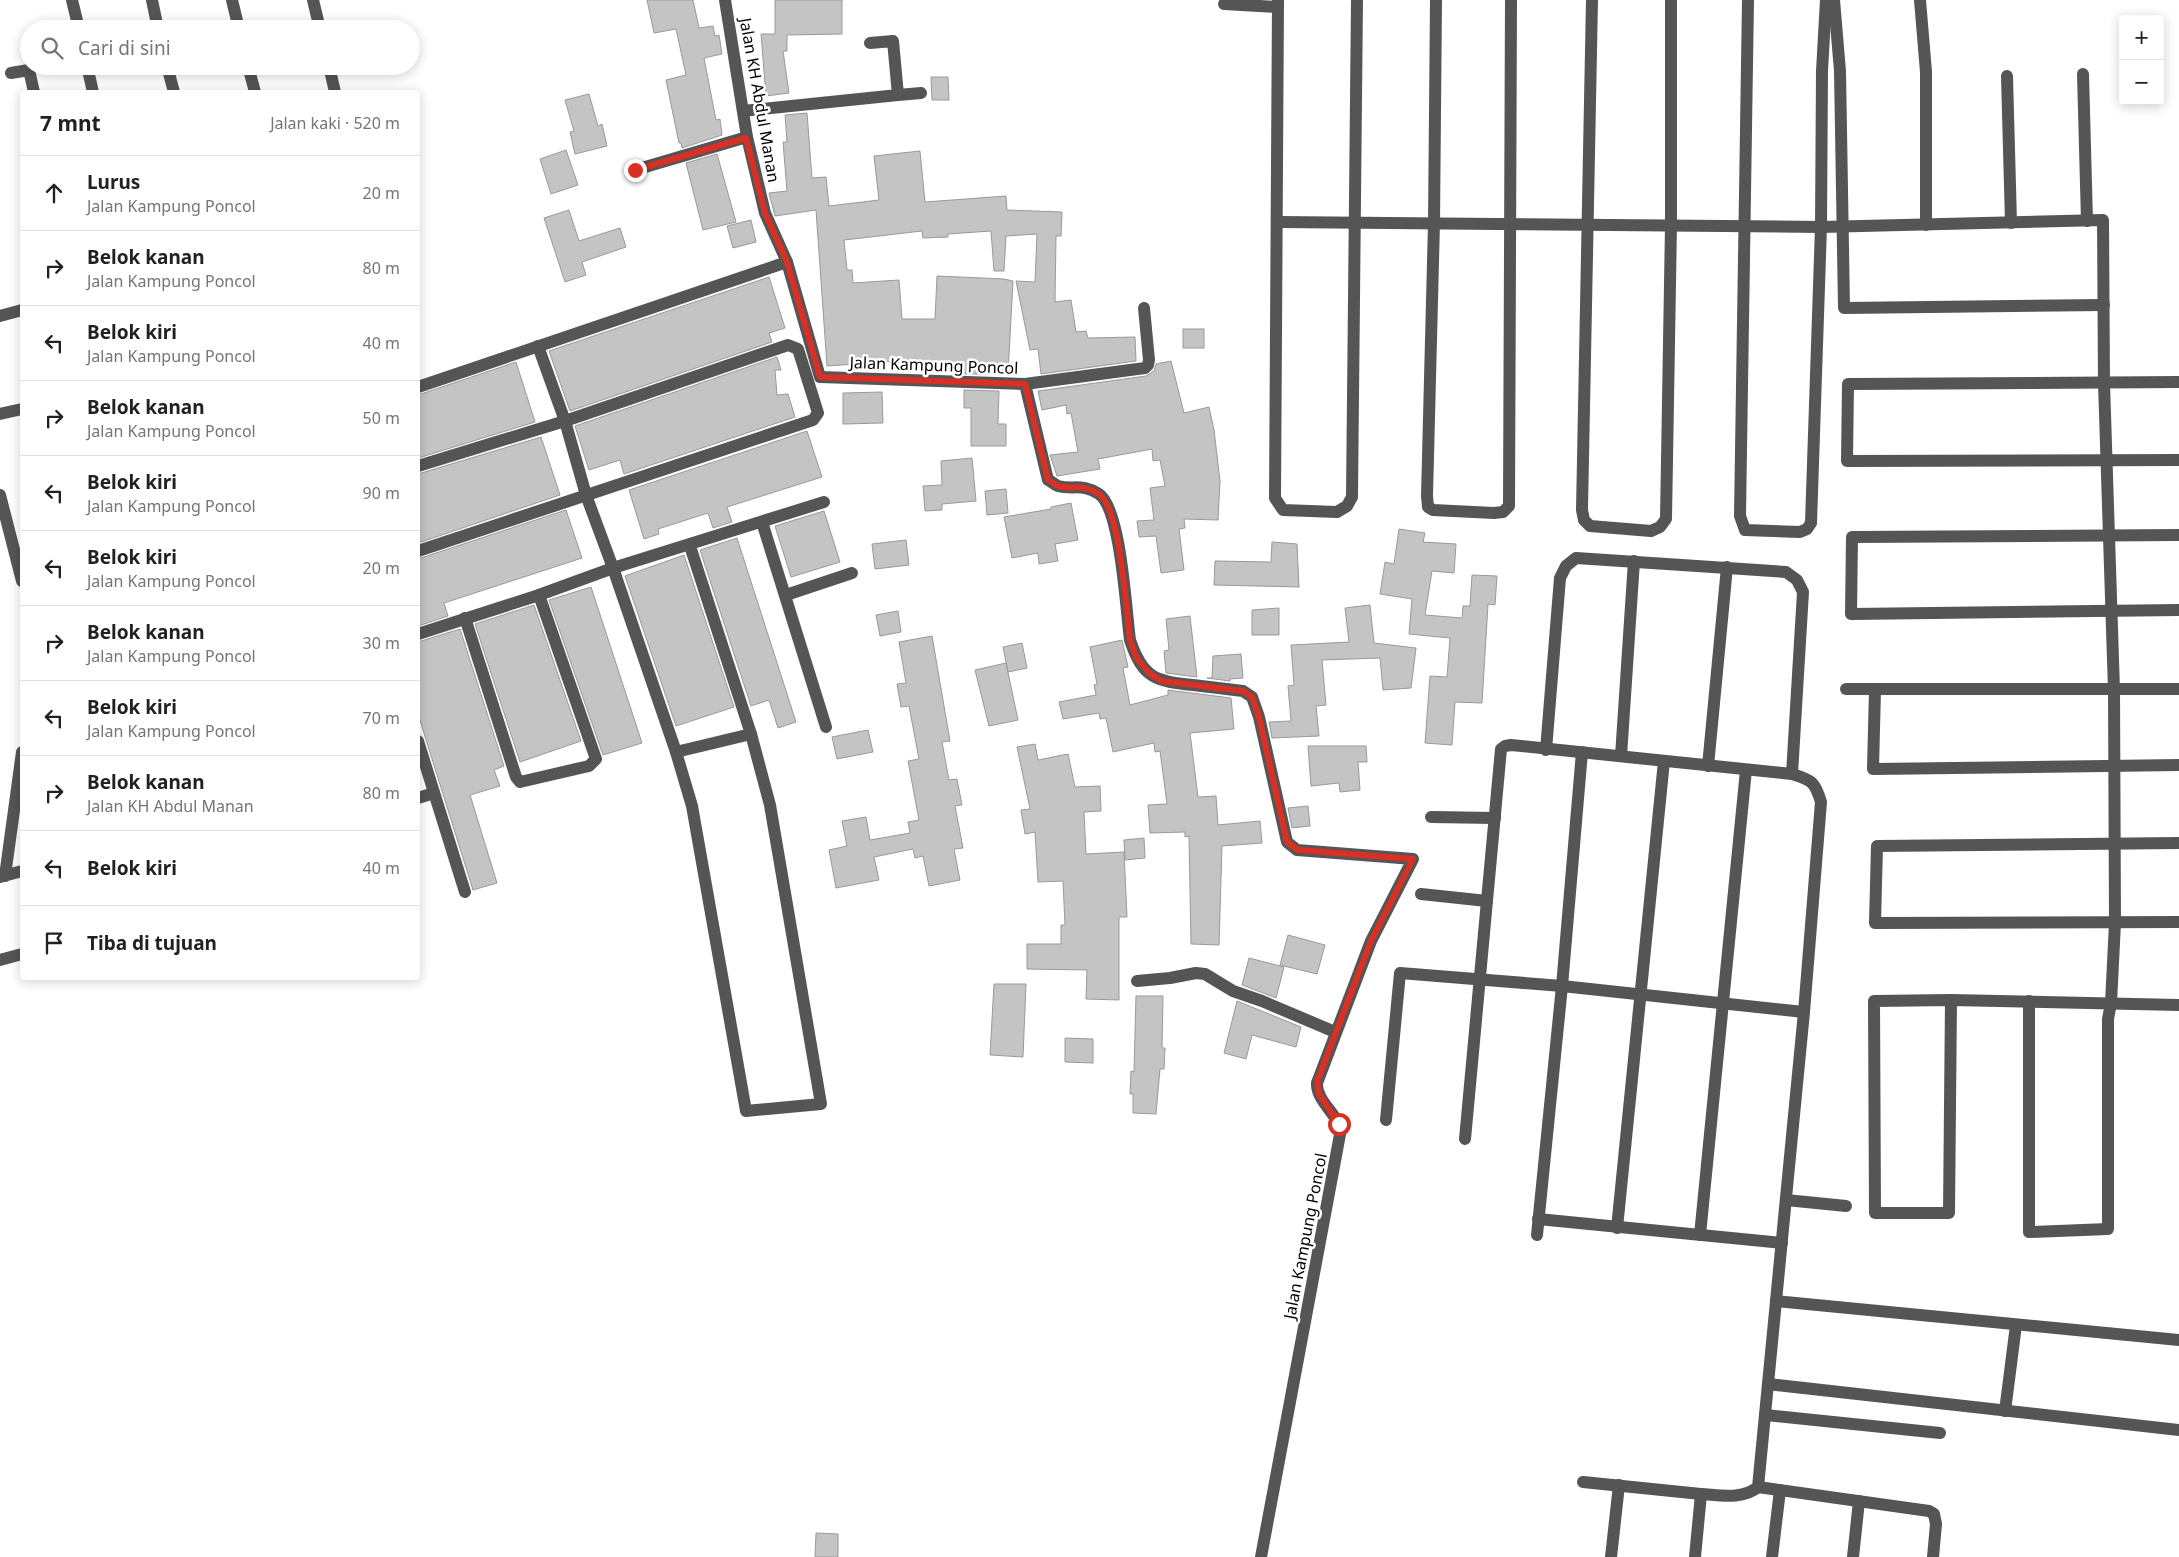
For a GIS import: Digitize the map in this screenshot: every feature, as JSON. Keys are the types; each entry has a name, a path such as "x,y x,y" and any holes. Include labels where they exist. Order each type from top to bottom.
{"street":[{"path":"72,0 76,20"},
{"path":"152,0 156,20"},
{"path":"232,0 237,20"},
{"path":"313,0 318,20"},
{"name":"Jalan KH Abdul Manan","path":"725,0 746,138 765,213 787,262 820,377"},
{"path":"1224,4 1278,4 1278,222 1274,498 1283,510 1338,512 1347,506 1352,497 1357,0"},
{"path":"1436,0 1434,223 1428,507 1433,510 1494,513 1503,512 1509,506 1511,0"},
{"path":"1592,0 1582,510 1584,520 1590,526 1651,531 1660,527 1666,519 1671,226 1671,0"},
{"path":"1748,0 1743,226 1741,523 1745,530 1800,532 1807,529 1811,523 1821,227 1822,71 1826,0"},
{"path":"1834,0 1840,71 1844,308 2104,305"},
{"path":"1920,0 1926,72 1926,225"},
{"path":"870,43 892,41 898,95"},
{"path":"11,73 20,72"},
{"path":"2083,74 2087,221"},
{"path":"30,75 34,90"},
{"path":"89,75 93,90"},
{"path":"169,75 173,90"},
{"path":"250,75 254,90"},
{"path":"331,75 335,90"},
{"path":"2007,76 2011,222"},
{"path":"743,111 921,92"},
{"path":"635,170 746,138"},
{"path":"1278,222 1844,227 2103,220 2104,383 2114,690 2115,923 2112,1002 2108,1019 2108,1229 2029,1232 2029,1001"},
{"path":"420,386 787,262"},
{"path":"1025,384 1145,368 1149,360 1144,308"},
{"path":"0,316 20,311"},
{"path":"420,465 565,421 788,345 798,349 818,413 813,420 420,550"},
{"path":"538,346 565,421 586,495 676,752 692,806 746,1111 822,1104 770,805 750,734 690,546"},
{"name":"Jalan Kampung Poncol","path":"820,377 1025,384 1048,480 1058,486 1089,488 1102,496 1108,506 1116,532 1130,640 1136,657 1148,672 1161,681 1243,691 1252,697 1259,717 1287,842 1291,847 1298,850 1413,859 1371,941 1335,1032 1317,1088 1341,1129 1261,1557"},
{"path":"2179,382 1848,384 1847,461 2108,462 2179,460"},
{"path":"0,414 20,409"},
{"path":"0,495 20,573"},
{"path":"420,633 539,596 613,568 690,546 824,502"},
{"path":"762,522 826,727"},
{"path":"2179,535 1852,537 1851,614 2179,610"},
{"path":"1546,750 1560,578 1566,566 1576,558 1786,572 1797,580 1803,592 1792,774"},
{"path":"1621,756 1634,561"},
{"path":"1708,766 1727,567"},
{"path":"786,595 852,573"},
{"path":"465,618 516,778 520,782 589,766 596,759 539,596"},
{"path":"1846,689 2179,689"},
{"path":"1875,690 1873,769 2179,765"},
{"path":"676,752 750,734"},
{"path":"1464,1139 1501,749 1504,746 1510,746 1582,752 1792,774 1808,779 1816,787 1821,802 1804,1012 1758,1487"},
{"path":"420,748 465,892"},
{"path":"1537,1235 1562,986 1582,752"},
{"path":"1617,1228 1642,996 1664,761"},
{"path":"20,764 2,876 20,872"},
{"path":"1700,1235 1746,770"},
{"path":"420,797 434,793"},
{"path":"1431,817 1495,818"},
{"path":"2179,844 1877,846 1875,923 2179,922"},
{"path":"1421,894 1487,901"},
{"path":"0,960 20,955"},
{"path":"1137,981 1196,973 1205,974 1233,991 1262,1001 1335,1032"},
{"path":"1386,1120 1400,973 1480,978 1804,1012"},
{"path":"1951,1000 1949,1213 1875,1213 1874,1001 1951,1000 2179,1004"},
{"path":"1786,1200 1846,1206"},
{"path":"1538,1220 1782,1243"},
{"path":"1776,1301 2179,1340"},
{"path":"2005,1411 2016,1324"},
{"path":"1768,1384 2179,1430"},
{"path":"1765,1415 1940,1432"},
{"path":"1583,1482 1740,1496 1750,1493 1758,1487 1929,1511 1934,1514 1936,1524 1933,1557"},
{"path":"1611,1557 1619,1485"},
{"path":"1772,1557 1780,1490"},
{"path":"1695,1557 1701,1494"},
{"path":"1853,1557 1859,1501"}],"building":[{"path":"647,0 693,0 699,28 713,26 715,36 719,35 722,54 704,58 716,120 720,119 722,135 682,148 681,143 679,143 666,80 686,75 676,29 654,33"},
{"path":"775,0 842,0 842,34 787,35 787,51 783,51 789,93 766,96 761,34 775,34"},
{"path":"931,77 948,77 949,100 932,100"},
{"path":"589,94 598,126 602,124 607,146 575,154 570,132 574,131 565,100"},
{"path":"807,113 812,178 826,177 829,206 879,200 874,156 920,151 925,202 1006,196 1007,210 1062,212 1061,236 1056,236 1055,302 1071,300 1076,332 1086,331 1088,338 1135,337 1136,361 1041,374 1038,349 1030,350 1016,281 1035,282 1037,234 1006,236 1004,271 994,271 991,231 948,234 948,237 923,238 922,231 844,240 847,270 852,270 853,283 899,280 902,319 935,319 937,276 1013,281 1008,374 965,374 965,370 912,369 912,360 827,366 816,210 775,216 769,193 787,191 783,142 787,142 785,115"},
{"path":"566,150 578,185 551,194 540,159"},
{"path":"717,154 736,222 703,230 686,163"},
{"path":"569,210 579,241 620,228 626,247 582,262 586,275 565,282 544,218"},
{"path":"751,220 756,242 733,248 727,226"},
{"path":"769,277 785,328 769,333 772,342 570,411 549,351"},
{"path":"1183,329 1204,329 1204,348 1183,348"},
{"path":"777,357 781,370 775,370 777,395 788,394 795,417 624,474 620,460 589,470 575,426"},
{"path":"1171,361 1184,413 1209,407 1214,430 1220,481 1218,520 1184,519 1185,528 1179,529 1184,570 1161,573 1156,536 1139,537 1137,521 1154,520 1150,488 1165,486 1160,460 1153,461 1152,449 1098,459 1100,469 1057,476 1050,455 1078,452 1071,413 1067,414 1066,405 1042,410 1038,391 1146,376 1154,371 1156,364"},
{"path":"516,362 535,422 420,457 420,394"},
{"path":"964,390 999,391 998,424 1006,424 1006,446 971,446 971,408 964,408"},
{"path":"882,392 883,423 843,424 843,393"},
{"path":"807,431 822,477 727,507 732,522 713,528 708,513 658,529 659,534 644,539 629,490"},
{"path":"541,437 560,495 420,542 420,473"},
{"path":"972,458 976,501 942,504 942,510 925,511 923,486 942,485 941,461"},
{"path":"1006,489 1008,513 987,515 985,491"},
{"path":"1071,503 1078,540 1055,544 1058,561 1039,564 1038,553 1012,558 1004,517 1051,509 1051,507"},
{"path":"566,510 582,558 444,603 448,616 420,625 420,558"},
{"path":"824,511 840,562 791,577 775,526"},
{"path":"1399,529 1425,533 1423,542 1456,544 1454,573 1432,571 1425,615 1462,618 1463,606 1470,606 1472,575 1497,576 1495,605 1488,604 1482,703 1455,702 1452,745 1425,743 1430,676 1447,677 1450,638 1409,634 1412,599 1380,594 1385,562 1394,564"},
{"path":"737,538 796,722 778,728 769,700 751,706 700,550"},
{"path":"906,540 909,565 875,569 872,544"},
{"path":"1272,542 1297,544 1299,587 1214,585 1215,561 1271,562"},
{"path":"684,555 734,707 676,726 625,576"},
{"path":"591,587 642,743 603,755 549,600"},
{"path":"534,605 581,741 520,762 475,624"},
{"path":"1370,605 1374,643 1416,648 1411,688 1383,690 1380,658 1322,660 1326,705 1316,706 1319,736 1272,738 1269,722 1291,721 1288,686 1294,685 1291,645 1349,642 1345,608"},
{"path":"1279,608 1279,635 1252,635 1252,610"},
{"path":"898,611 901,632 880,636 876,615"},
{"path":"1190,616 1197,677 1166,673 1164,651 1169,650 1166,619"},
{"path":"460,629 504,766 494,770 500,786 470,795 497,883 473,890 420,720 420,641"},
{"path":"932,636 950,741 942,742 949,780 957,779 962,805 955,806 963,848 954,849 960,880 929,886 923,856 915,858 913,849 874,857 879,880 836,888 829,850 847,846 842,821 866,817 870,840 910,833 908,822 919,820 908,761 919,759 909,706 901,707 897,684 906,683 899,642"},
{"path":"1122,640 1128,667 1123,668 1130,705 1168,695 1168,690 1231,698 1234,729 1190,733 1198,797 1216,796 1218,825 1260,821 1262,843 1222,846 1219,945 1191,944 1189,836 1185,837 1185,832 1150,833 1148,805 1167,804 1160,751 1155,752 1154,743 1113,752 1106,718 1100,719 1099,713 1063,719 1059,702 1096,695 1094,685 1097,684 1090,647"},
{"path":"1022,643 1027,668 1008,672 1003,647"},
{"path":"1241,654 1243,678 1230,679 1230,681 1207,678 1212,678 1213,656"},
{"path":"1006,663 1018,720 989,726 975,670"},
{"path":"868,730 873,752 837,759 832,737"},
{"path":"1035,744 1038,760 1068,754 1075,787 1100,786 1101,811 1084,812 1086,854 1124,852 1127,917 1119,917 1119,1000 1086,999 1087,970 1027,969 1027,944 1061,944 1061,925 1065,925 1063,881 1038,882 1035,832 1025,834 1021,810 1030,809 1017,747"},
{"path":"1308,746 1366,746 1367,762 1358,762 1360,790 1340,792 1339,783 1311,786"},
{"path":"1308,806 1310,826 1292,828 1288,808"},
{"path":"1144,838 1145,858 1125,860 1124,840"},
{"path":"1288,935 1325,945 1317,974 1280,965"},
{"path":"1249,958 1284,967 1276,998 1242,985"},
{"path":"994,984 1026,984 1023,1057 990,1055"},
{"path":"1136,996 1163,996 1162,1048 1165,1048 1164,1069 1160,1069 1156,1114 1133,1113 1133,1094 1130,1094 1131,1071 1134,1072"},
{"path":"1237,1001 1301,1027 1296,1047 1252,1035 1246,1059 1224,1053"},
{"path":"1065,1038 1093,1039 1093,1063 1065,1062"},
{"path":"816,1533 838,1534 838,1557 815,1557"}],"route":[{"path":"635,170 746,138 765,213 787,262 820,377 1025,384 1031,402 1048,480 1058,486 1089,488 1102,496 1108,506 1116,532 1130,640 1136,657 1148,672 1161,681 1243,691 1252,697 1259,717 1287,842 1291,847 1298,850 1413,859 1389,902 1371,941 1317,1082 1319,1094 1339,1124"}]}
